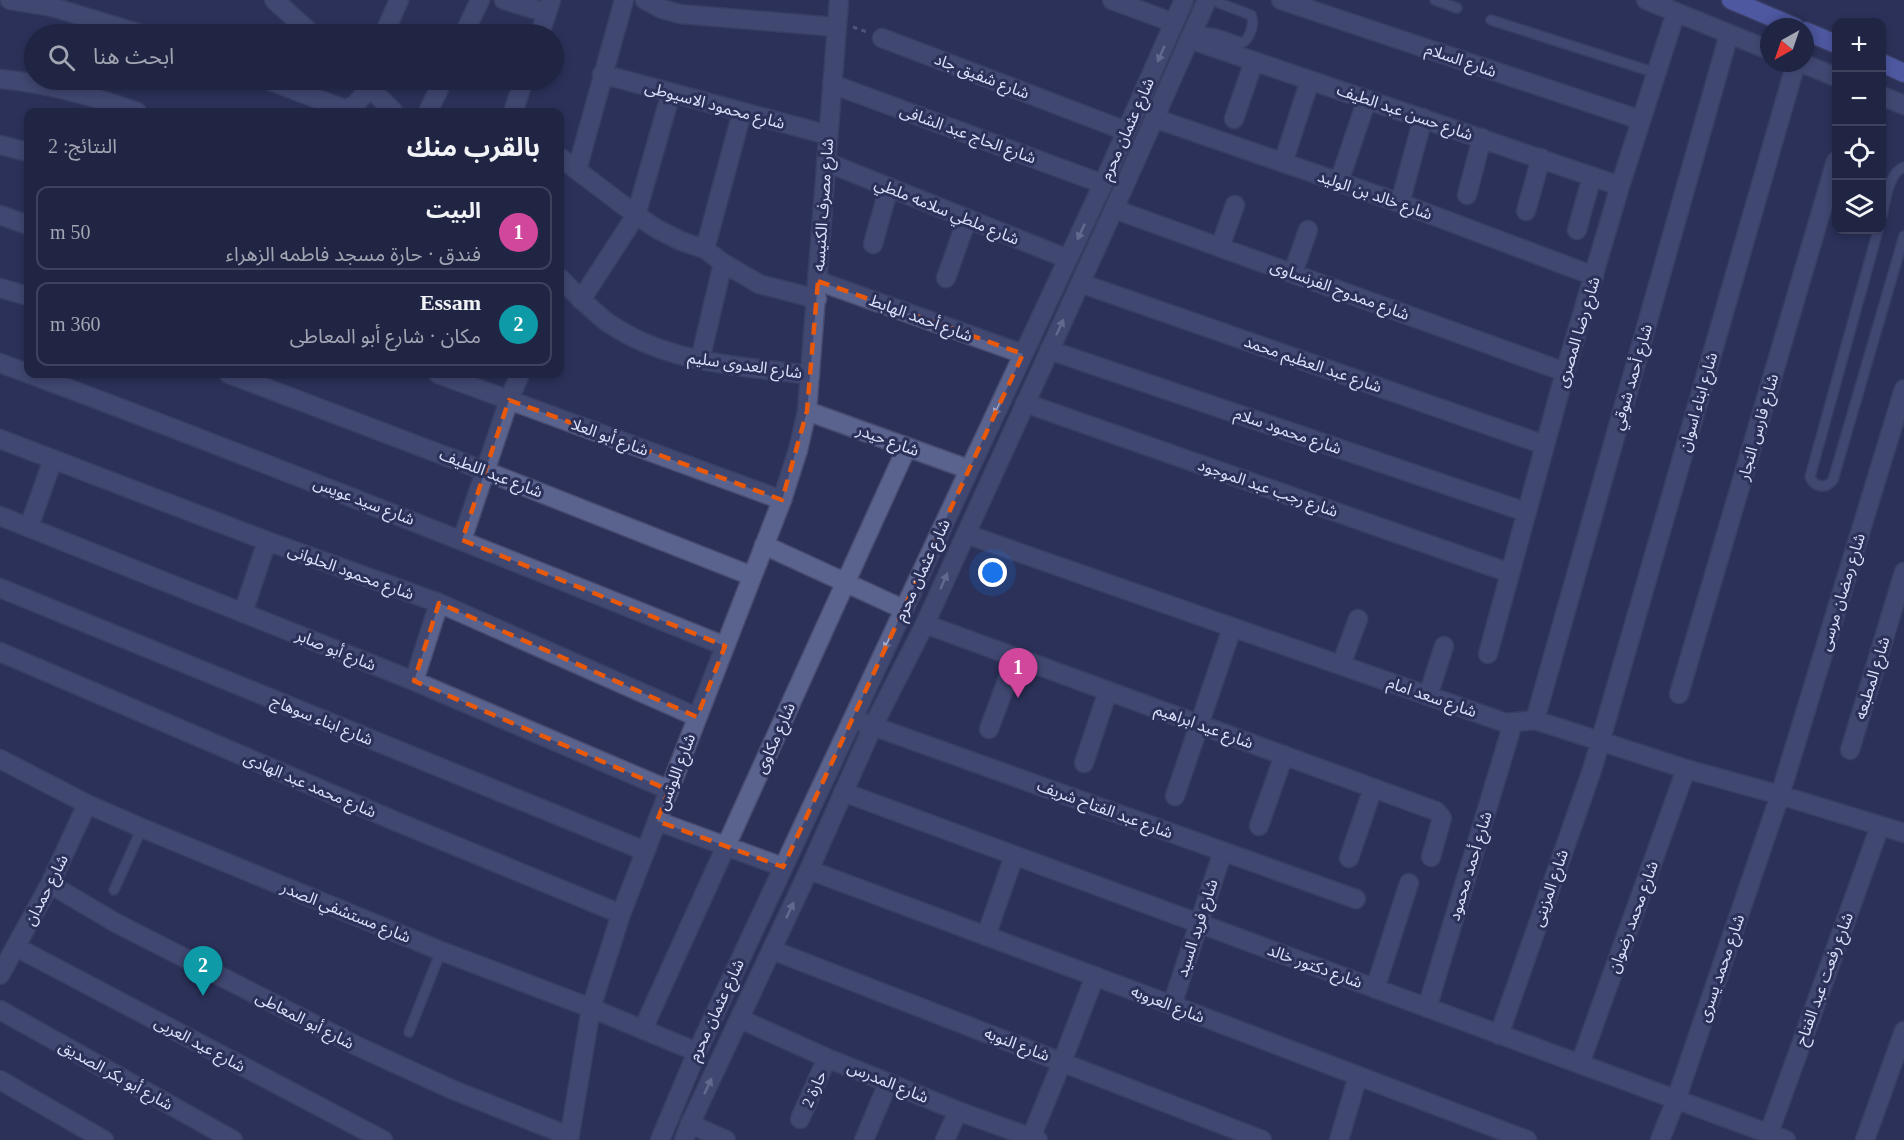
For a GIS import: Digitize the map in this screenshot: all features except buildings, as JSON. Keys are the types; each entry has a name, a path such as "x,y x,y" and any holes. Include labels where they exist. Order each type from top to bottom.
{"highway":[{"path":"1731,0 1774,18"},
{"path":"1814,35 1832,42"},
{"path":"1886,65 1904,73"}],"street":[{"path":"10,0 52,7 108,24"},
{"path":"274,0 301,24"},
{"path":"469,24 480,0"},
{"path":"504,0 549,7 543,24"},
{"path":"577,170 624,0"},
{"path":"645,0 662,9 680,14 837,24"},
{"name":"شارع مصرف الكنيسه","path":"807,411 839,0"},
{"path":"1112,0 1174,23"},
{"name":"شارع عثمان محرم","path":"660,1140 697,1052 1103,184 1184,0"},
{"name":"شارع عثمان محرم","path":"687,1132 873,726 925,624 1207,0"},
{"name":"شارع السلام","path":"1281,0 1641,120"},
{"path":"1646,0 1760,46"},
{"path":"387,24 395,1"},
{"name":"شارع رضا المصرى","path":"1488,654 1565,372 1620,186 1676,12"},
{"name":"شارع أحمد شوقي","path":"1535,720 1729,34"},
{"name":"شارع حسن عبد الطيف","path":"1190,37 1620,186"},
{"name":"شارع شفيق جاد","path":"882,38 1126,131"},
{"path":"1234,119 1254,61"},
{"path":"1814,68 1832,75"},
{"name":"شارع ابناء اسوان","path":"1600,741 1793,72"},
{"name":"شارع محمود الاسيوطى","path":"602,74 828,135"},
{"path":"0,79 24,81"},
{"path":"1282,163 1310,80"},
{"name":"شارع الحاج عبد الشافى","path":"832,84 1103,184"},
{"path":"72,90 126,108"},
{"path":"294,90 341,108"},
{"path":"347,108 355,105 362,90"},
{"path":"373,90 390,108"},
{"path":"430,108 438,90"},
{"path":"514,108 521,90"},
{"path":"581,300 636,216 671,93"},
{"path":"1886,98 1904,105"},
{"path":"1340,182 1367,99"},
{"path":"705,249 742,112"},
{"name":"شارع خالد بن الوليد","path":"1154,118 1400,203 1594,276"},
{"path":"1400,203 1422,118"},
{"path":"1467,195 1482,138"},
{"path":"0,144 24,151"},
{"path":"1526,212 1541,159"},
{"name":"شارع أحمد الهابط","path":"564,160 636,216 681,241 705,249 723,263 759,284 818,290 1023,354"},
{"name":"شارع ملطي سلامه ملطي","path":"826,162 1068,259"},
{"name":"شارع فارس النجار","path":"1679,694 1832,175"},
{"path":"1576,230 1592,176"},
{"path":"873,244 889,187"},
{"path":"1220,247 1235,205"},
{"name":"شارع ممدوح الفرنساوى","path":"1114,209 1565,372"},
{"path":"0,216 24,224"},
{"path":"946,278 967,219"},
{"path":"1293,273 1308,230"},
{"path":"700,360 723,263"},
{"name":"شارع عبد العظيم محمد","path":"1080,283 1545,445"},
{"name":"شارع العدوى سليم","path":"564,285 607,321 636,339 668,352 700,360 810,375"},
{"path":"0,288 24,295"},
{"name":"شارع محمود سلام","path":"1049,351 1526,512"},
{"name":"شارع سيد عويس","path":"0,363 24,372"},
{"name":"شارع سيد عويس","path":"40,378 462,540 725,646"},
{"name":"شارع عبد اللطيف","path":"240,378 752,576"},
{"name":"شارع أبو العلا","path":"449,378 782,500"},
{"path":"462,540 518,378"},
{"name":"شارع رمضان مرسى","path":"1780,795 1904,389"},
{"name":"شارع رجب عبد الموجود","path":"1025,403 1510,573"},
{"name":"شارع حيدر","path":"807,411 969,469"},
{"name":"شارع اللوتس","path":"569,1138 591,1008 621,914 782,500 798,450 807,411"},
{"name":"شارع محمود الحلوانى","path":"0,439 267,541 439,603 697,717"},
{"name":"شارع مكاوى","path":"643,1029 907,447"},
{"path":"28,527 53,459"},
{"name":"شارع أبو صابر","path":"0,516 414,681 669,790"},
{"name":"شارع سعد امام","path":"966,534 1506,723 1535,720 1686,769 1904,833"},
{"path":"243,613 267,541"},
{"path":"764,545 903,609"},
{"name":"شارع المطبعه","path":"1850,750 1904,572"},
{"name":"شارع ابناء سوهاج","path":"0,588 645,851"},
{"path":"414,681 439,603"},
{"path":"1341,665 1358,619"},
{"name":"شارع عيد ابراهيم","path":"925,624 1436,811 1440,814 1441,823 1431,857"},
{"path":"1175,796 1232,628"},
{"path":"1428,696 1444,646"},
{"name":"شارع محمد عبد الهادى","path":"0,652 395,821 621,914"},
{"path":"989,729 1016,657"},
{"path":"1084,763 1108,691"},
{"name":"شارع عبد الفتاح شريف","path":"854,718 1356,898"},
{"name":"شارع أحمد محمود","path":"1427,1008 1513,723"},
{"name":"شارع المزينى","path":"1499,1035 1592,770 1600,741"},
{"path":"1259,826 1284,755"},
{"name":"شارع مستشفي الصدر","path":"0,759 87,804 142,828 441,951 591,1008 697,1052"},
{"name":"شارع محمد رضوان","path":"1580,1065 1686,769"},
{"path":"1349,858 1373,788"},
{"name":"شارع دكتور خالد","path":"843,792 1786,1140"},
{"name":"شارع محمد يسرى","path":"1660,1140 1676,1100 1780,795"},
{"name":"شارع حمدان","path":"0,975 50,885 87,804"},
{"path":"657,820 783,867"},
{"name":"شارع رفعت عبد الفتاح","path":"1769,1133 1880,825"},
{"name":"شارع فريد السيد","path":"1172,1005 1223,851"},
{"path":"986,936 1014,856"},
{"name":"شارع العروبه","path":"809,870 1527,1140"},
{"path":"1375,989 1409,883"},
{"name":"شارع أبو المعاطى","path":"50,885 116,923 357,1046 451,1089 569,1138"},
{"name":"شارع عيد العربى","path":"16,947 383,1140"},
{"name":"شارع النوبه","path":"771,950 1262,1140"},
{"path":"1033,1139 1095,976"},
{"name":"شارع أبو بكر الصديق","path":"0,1010 233,1140"},
{"name":"شارع المدرس","path":"740,1018 827,1058 1033,1139"},
{"path":"1865,1140 1904,1031"},
{"name":"حارة 2","path":"800,1119 827,1058"},
{"path":"1339,1140 1358,1076"},
{"path":"0,1080 104,1140"},
{"path":"864,1140 888,1083"},
{"path":"945,1140 958,1111"},
{"path":"687,1132 726,1140"}],"lane":[{"path":"1190,37 1208,32 1242,43 1247,39 1253,21 1251,15 1215,0"},
{"path":"1435,0 1457,8"},
{"path":"1491,20 1656,73"},
{"path":"1886,198 1895,173 1904,167"},
{"path":"1877,234 1810,477 1815,485 1820,487 1828,486 1833,480 1904,236"},
{"path":"114,890 142,828"},
{"path":"409,1032 441,951"}],"path":[{"path":"837,24 882,38"}],"highlighted area":[{"path":"818,281 1023,354 783,867 657,821 669,790 414,681 439,603 697,717 725,646 462,540 509,400 782,500 807,411"}],"place":[{"name":"البيت","path":"1018,698"},
{"name":"Essam","path":"203,996"}]}
